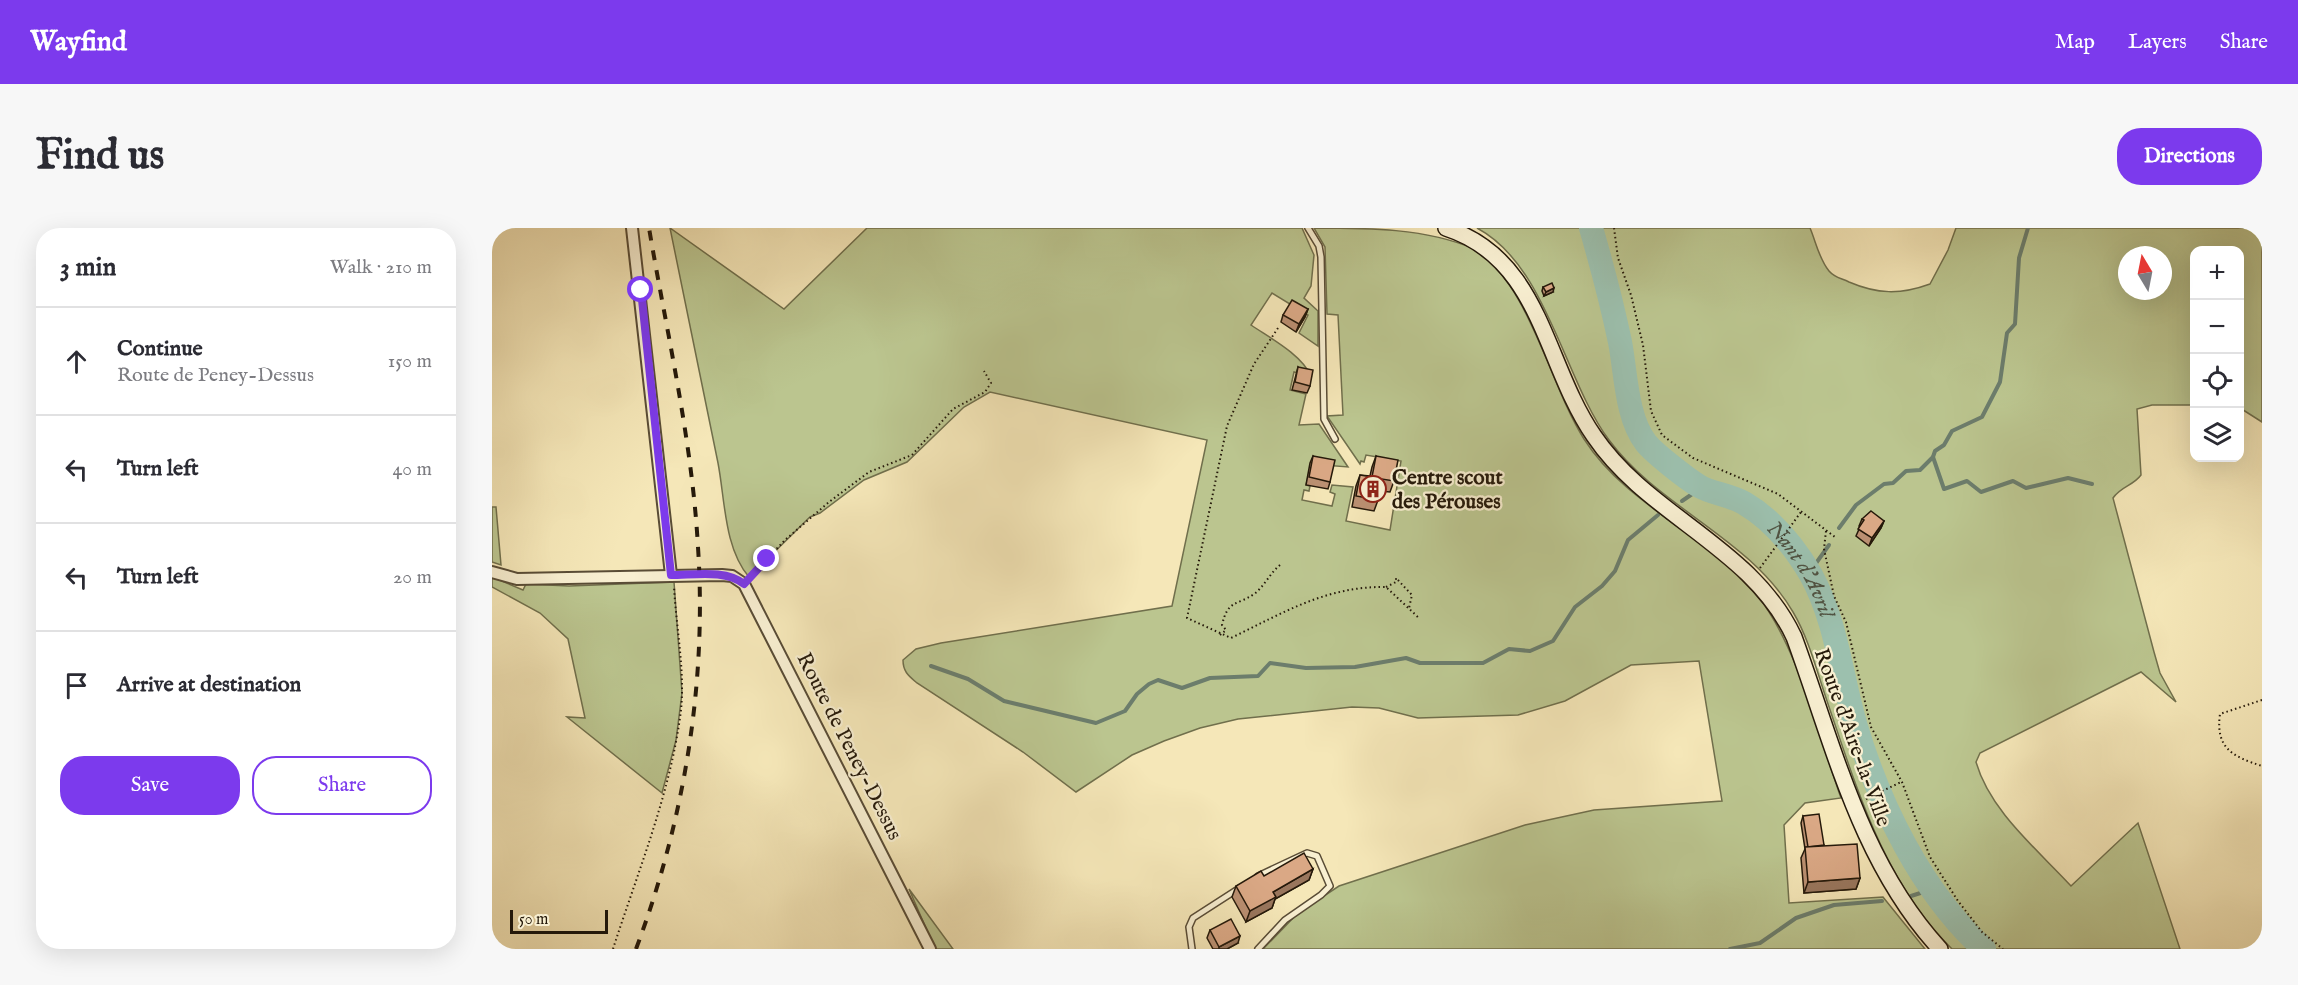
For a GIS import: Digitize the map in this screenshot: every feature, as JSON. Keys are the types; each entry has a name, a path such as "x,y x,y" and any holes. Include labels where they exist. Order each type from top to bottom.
{"street":[{"path":"632,228 671,575"},
{"name":"Route d'Aire-la-Ville","path":"1446,228 1489,249 1511,272 1533,309 1584,420 1608,455 1639,484 1736,562 1779,608 1794,637 1865,834 1902,902 1940,949"},
{"path":"492,572 517,579 722,575 732,576 744,584"},
{"name":"Route de Peney-Dessus","path":"744,584 930,949"}],"lane":[{"path":"1308,228 1319,246 1321,256 1324,419 1335,439"},
{"path":"1253,879 1307,853 1317,856 1330,886 1322,895 1285,920 1258,949"},
{"path":"1192,949 1188,927 1193,918 1244,885"}],"path":[{"path":"1614,228 1618,258 1631,295 1643,345 1651,411 1662,435 1693,458 1778,494 1835,537"},
{"path":"1278,328 1254,364 1227,426 1187,618 1220,635 1231,638 1325,594 1364,587 1386,587 1396,582 1396,578 1412,595 1409,608"},
{"path":"744,584 810,517 869,472 912,455 953,409 988,390 991,383 984,371"},
{"path":"1765,563 1801,512"},
{"path":"1826,531 1824,549 1834,596 1846,622 1871,727 1902,782 1930,857 1958,902 1982,932 2003,949"},
{"path":"1220,635 1226,630 1222,625 1225,612 1234,601 1255,593 1271,572 1280,565"},
{"path":"613,949 667,778 679,720 682,693 674,582 671,575"},
{"path":"1386,587 1420,619"},
{"path":"2262,700 2220,714 2219,722 2224,744 2234,757 2262,766"},
{"path":"1873,794 1902,782"}],"green space":[{"path":"670,228 784,309 867,228 1302,228 1314,255 1311,286 1304,298 1318,311 1318,346 1299,333 1308,315 1272,293 1251,325 1284,347 1306,368 1311,376 1294,372 1290,390 1306,394 1299,425 1319,424 1348,467 1311,464 1306,485 1310,486 1309,491 1304,490 1302,500 1332,506 1335,494 1330,492 1332,485 1353,487 1346,521 1390,530 1401,461 1366,455 1364,462 1361,461 1360,464 1327,416 1343,415 1338,315 1327,314 1325,247 1314,228 1375,229 1416,233 1456,242 1474,249 1493,265 1510,286 1537,336 1572,416 1584,439 1601,462 1622,483 1736,573 1771,614 1783,638 1806,692 1841,798 1805,803 1784,825 1789,903 1883,897 1925,949 1263,949 1298,913 1339,886 1525,825 1594,810 1722,801 1699,661 1631,665 1565,701 1518,715 1418,718 1379,708 1352,707 1238,719 1200,728 1132,755 1076,792 1023,752 917,683 905,671 903,660 916,649 941,643 1172,606 1207,440 990,392 964,407 907,462 864,480 820,513 810,517 749,577 741,565 730,538 718,463"},
{"path":"1477,228 1810,228 1823,261 1831,273 1859,286 1889,292 1909,290 1930,284 1948,250 1956,228 2262,228 2262,422 2244,411 2244,246 2190,246 2190,405 2152,405 2137,409 2141,475 2113,498 2160,673 2176,702 2141,672 1980,753 1976,762 1992,797 2003,813 2071,886 2138,823 2180,949 1952,949 1928,923 1908,894 1875,833 1808,644 1793,612 1775,586 1753,563 1653,485 1629,464 1609,440 1593,415 1538,296 1521,268 1501,245"},
{"path":"492,507 496,507 501,565 492,562"},
{"path":"492,577 523,590 526,584 569,586 674,582 682,693 676,740 662,793 567,717 585,718 568,639 540,613 492,587"},
{"path":"909,889 953,949 935,949"}],"building":[{"path":"1552,283 1554,288 1546,292 1543,287"},
{"path":"1292,300 1308,309 1299,324 1283,315"},
{"path":"1298,367 1313,370 1310,386 1295,382"},
{"path":"1313,456 1335,460 1330,482 1309,477"},
{"path":"1376,456 1398,460 1394,481 1382,479 1378,500 1356,496 1360,475 1372,477"},
{"path":"1871,511 1884,521 1872,538 1858,529 1864,520 1862,519"},
{"path":"1819,814 1824,845 1808,847 1803,816"},
{"path":"1857,844 1860,878 1808,882 1805,847"},
{"path":"1304,853 1313,869 1273,892 1276,897 1250,911 1236,886 1261,871 1264,876"},
{"path":"1231,919 1240,936 1219,947 1210,930"}],"waterway":[{"name":"Nant d'Avril","path":"1591,228 1607,285 1620,342 1631,408 1639,432 1656,453 1694,483 1738,500 1764,517 1782,534 1804,564 1820,593 1827,612 1856,727 1877,787 1891,817 1906,847 1941,902 1984,949"},
{"path":"1839,528 1856,505 1884,484 1893,483 1906,471 1920,470 1933,457 1935,451 1944,445 1952,431 1982,417 2000,382 2007,333 2015,324 2019,258 2028,228"},
{"path":"1933,457 1944,489 1967,481 1981,492 2013,481 2026,488 2068,478 2092,484"},
{"path":"1682,501 1701,488"},
{"path":"931,666 968,679 1004,701 1096,723 1125,711 1137,694 1158,680 1182,688 1210,678 1258,676 1270,663 1306,668 1355,667 1406,658 1420,663 1483,663 1509,649 1530,651 1553,641 1575,607 1602,586 1615,571 1628,540 1658,515"},
{"path":"1809,573 1829,545"},
{"path":"1911,896 1933,889"},
{"path":"1730,949 1760,943 1796,918 1834,905 1882,901"}],"railway":[{"path":"636,949 653,901 679,802 695,701 700,598 695,507 690,467 649,228"}],"place":[{"name":"Centre scout des Pérouses","path":"1373,489"}],"route":[{"path":"641,290 671,575 732,576 744,584 767,559"}]}
